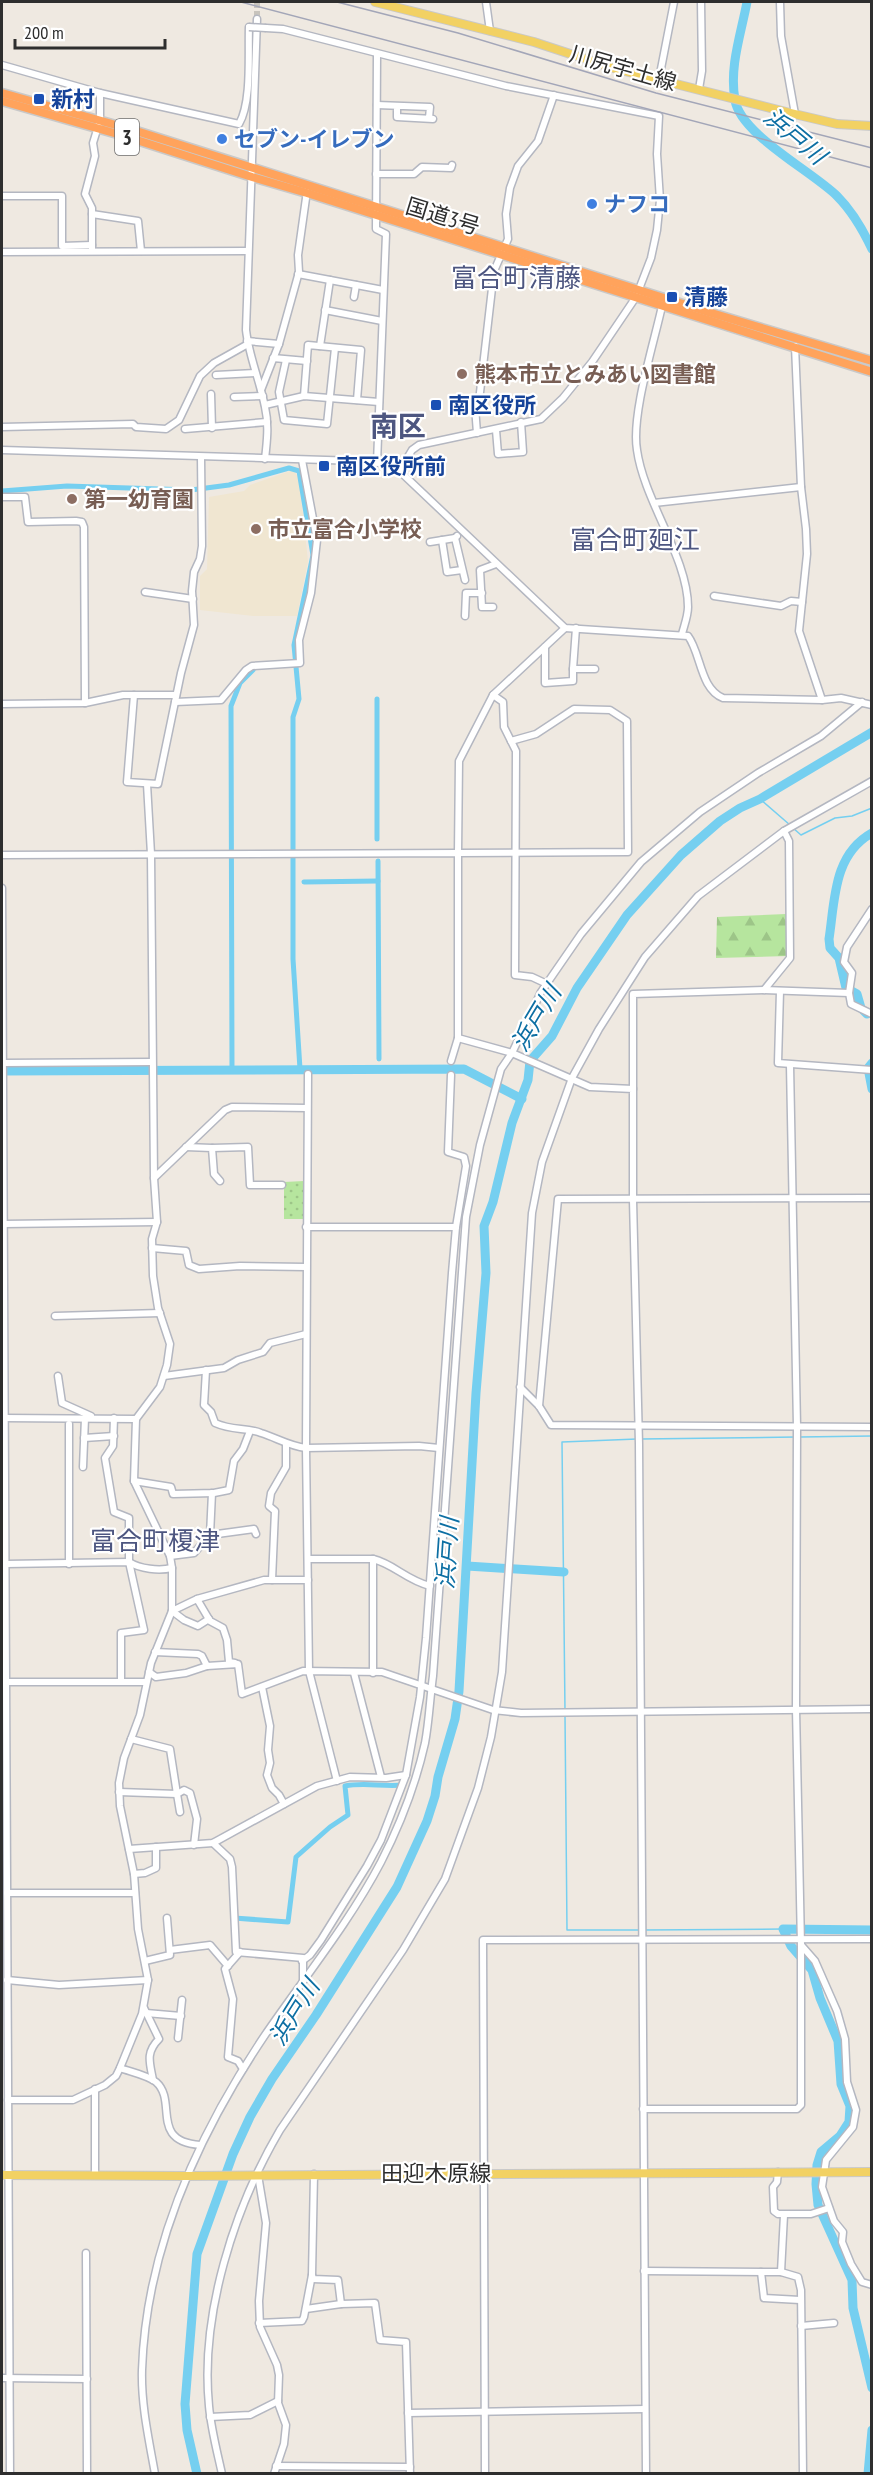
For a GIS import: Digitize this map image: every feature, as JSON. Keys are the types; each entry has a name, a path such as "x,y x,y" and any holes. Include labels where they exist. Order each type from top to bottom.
{"highway":[{"name":"国道3号","path":"2,93 252,177 308,189"},
{"name":"国道3号","path":"2,101 98,124 251,168 308,189 638,293 872,361"},
{"name":"国道3号","path":"638,293 662,306 872,372"}],"main road":[{"name":"川尻宇土線","path":"375,2 387,3 792,114 837,124 872,126"},
{"name":"田迎木原線","path":"5,2175 872,2172"}],"street":[{"path":"486,2 490,31"},
{"path":"659,79 674,2"},
{"path":"701,2 701,90"},
{"path":"780,2 781,36 792,114"},
{"path":"257,19 248,251 248,343 265,405 267,422 265,459"},
{"path":"2,65 100,93 239,124 243,117 246,95 249,27 283,29 506,86 659,116 657,154 660,200 651,258 638,293 591,362 563,398 541,419 419,445 412,450 400,470"},
{"path":"377,54 376,228 386,234 379,402 381,463"},
{"path":"92,248 91,203 85,194 95,156 93,143 98,124 100,93"},
{"path":"477,433 475,407 479,401 494,271 508,239 506,214 513,178 529,150 538,141 554,95"},
{"path":"377,105 430,107 429,118 433,119 397,117 398,106"},
{"path":"376,174 414,174 422,167 451,168 452,165"},
{"path":"262,393 279,344 298,274 297,255 308,189"},
{"path":"2,196 62,196 62,246 141,251 248,251"},
{"path":"92,214 138,221 141,251"},
{"path":"2,252 92,248"},
{"path":"298,274 384,290"},
{"path":"320,346 330,280"},
{"path":"354,297 356,285"},
{"path":"662,306 641,400 636,449 685,583 688,609 682,634"},
{"path":"325,310 382,321"},
{"path":"795,337 801,487 807,553 799,631 822,700"},
{"path":"2,427 133,424 136,427 166,429 179,420 200,376 214,363 248,343 279,344"},
{"path":"304,396 308,345 361,350 357,400"},
{"path":"286,360 279,392 284,420 327,424 335,348"},
{"path":"273,358 307,361"},
{"path":"216,375 255,373"},
{"path":"234,397 262,393"},
{"path":"211,394 212,428"},
{"path":"265,405 304,396 379,402"},
{"path":"185,429 267,422"},
{"path":"496,430 498,454 523,452 521,422"},
{"path":"2,450 390,462 565,628"},
{"path":"134,695 127,782 158,784 194,625 194,572 200,559 202,546 201,457"},
{"path":"2,704 85,703 134,695 221,700 252,666 300,663 299,640 311,593 316,540 302,460"},
{"path":"654,503 801,487"},
{"path":"2,497 25,497 28,522 82,522 85,703"},
{"path":"430,542 455,538 461,531"},
{"path":"455,538 465,580"},
{"path":"442,540 446,572 462,570"},
{"path":"493,608 482,608 480,570 496,564"},
{"path":"145,591 193,599"},
{"path":"465,616 466,593 482,593"},
{"path":"714,596 781,606 791,601 802,602"},
{"path":"451,1061 458,1038 459,760 493,695 565,628 688,636 693,643 706,680 717,696 746,699 841,698 872,705"},
{"path":"545,646 544,683 573,681 576,628"},
{"path":"573,669 595,669"},
{"path":"493,695 503,702 504,727 516,751 515,975 532,977 547,984"},
{"path":"154,2474 142,2387 145,2338 159,2260 187,2176 201,2145 243,2069 364,1891 393,1834 411,1790 425,1742 431,1690 466,1217 471,1182 501,1069 512,1053 547,984 581,934 641,862 700,812 758,772 820,736 862,702"},
{"path":"2,855 628,852 627,721 610,710 574,709 536,734 511,741"},
{"path":"222,2474 210,2417 207,2371 214,2312 236,2226 265,2156 280,2130 403,1950 445,1879 478,1788 496,1711 502,1672 528,1256 534,1202 547,1147 572,1078 599,1029 645,957 698,896 784,831 872,781"},
{"path":"8,2100 73,2100 116,2076 145,2010 148,1980 138,1929 134,1875 119,1792 124,1758 140,1715 146,1682 155,1652 172,1611 170,1556 134,1481 135,1419 152,1399 164,1376 170,1344 155,1293 152,1248 157,1222 152,1076 151,854 147,784"},
{"path":"764,990 790,958 789,841 784,831"},
{"path":"2,888 8,1980 8,2100 5,2175 10,2474"},
{"path":"872,909 847,947 844,962 852,973 849,993 851,1004 872,1014"},
{"path":"646,2474 639,1428 633,1200 633,994 764,990 849,993"},
{"path":"780,991 778,1063 872,1070"},
{"path":"458,1038 512,1053 595,1088 633,1089"},
{"path":"3,1064 152,1064"},
{"path":"643,2109 797,2109 801,2104 796,1709 797,1428 790,1065"},
{"path":"308,1074 306,1448 309,1671 337,1781"},
{"path":"303,1961 321,1940 367,1866 385,1832 405,1775 421,1687 456,1227 466,1166 464,1157 448,1152 451,1075"},
{"path":"154,1178 225,1110 232,1107 307,1108"},
{"path":"186,1147 248,1147 250,1185 282,1185"},
{"path":"212,1148 214,1173 220,1182"},
{"path":"539,1406 558,1199 872,1198"},
{"path":"3,1224 157,1222"},
{"path":"306,1227 456,1227"},
{"path":"152,1248 186,1251 189,1265 200,1269 240,1266 306,1267"},
{"path":"55,1316 160,1313"},
{"path":"164,1376 224,1368 238,1360 263,1352 270,1343 306,1334"},
{"path":"206,1370 204,1405 211,1412 215,1423 229,1429 261,1432 286,1444 306,1448 419,1446 439,1448"},
{"path":"57,1376 62,1403 95,1418"},
{"path":"520,1387 539,1406 552,1425 639,1428 862,1429 872,1427"},
{"path":"4,1418 135,1419"},
{"path":"83,1467 85,1418"},
{"path":"114,1418 113,1446 105,1458 114,1512 129,1518 129,1562 144,1630 121,1633 121,1681"},
{"path":"69,1424 69,1564"},
{"path":"134,1481 171,1487 173,1494 229,1490 234,1461 243,1449 250,1431"},
{"path":"84,1438 114,1436"},
{"path":"272,1580 275,1511 269,1506 271,1493 286,1467 286,1444"},
{"path":"170,1556 194,1553 210,1535 212,1493"},
{"path":"210,1535 254,1529 256,1534"},
{"path":"308,1559 373,1558 388,1564 404,1576 430,1586"},
{"path":"373,1558 374,1673"},
{"path":"6,1564 129,1562 135,1566 157,1569 172,1568"},
{"path":"172,1611 197,1599 240,1586 272,1580 308,1580"},
{"path":"197,1599 209,1619 223,1628 227,1640 229,1662 238,1664"},
{"path":"172,1611 198,1626 209,1619"},
{"path":"155,1652 198,1654 202,1656 207,1666"},
{"path":"238,1664 242,1694 293,1674 309,1671 396,1676 421,1687 496,1711 556,1713 872,1709"},
{"path":"149,1672 156,1677 186,1673 207,1666 238,1664"},
{"path":"354,1673 381,1777"},
{"path":"6,1682 146,1682"},
{"path":"262,1687 270,1726 268,1782 284,1804"},
{"path":"131,1739 170,1749 180,1812"},
{"path":"129,1849 213,1843 317,1786 350,1777 405,1775"},
{"path":"119,1792 177,1794 184,1790 189,1793 197,1819 194,1845"},
{"path":"213,1843 230,1859 232,1867 236,1952 303,1958 303,1982"},
{"path":"134,1875 156,1868 156,1847"},
{"path":"7,1893 135,1893"},
{"path":"145,1961 171,1955 167,1918"},
{"path":"485,2474 483,1941 642,1938 872,1939"},
{"path":"800,1940 815,1961 837,2010 845,2039 847,2082 856,2110 853,2127 830,2154 821,2171 822,2187 829,2208 843,2232 843,2242 851,2264 862,2282 872,2285"},
{"path":"170,1950 210,1945 228,1966"},
{"path":"240,1952 225,1969 233,1999 228,2057 238,2061 243,2069"},
{"path":"8,1980 59,1985 148,1980"},
{"path":"178,2038 182,2000"},
{"path":"145,2010 181,2016"},
{"path":"145,2010 159,2039 149,2051 148,2060 153,2080 162,2091 169,2129 182,2140 201,2145"},
{"path":"120,2068 153,2080"},
{"path":"95,2089 95,2175"},
{"path":"778,2172 777,2182 772,2187 774,2211 778,2214 811,2214 829,2208"},
{"path":"259,2323 302,2321 312,2275 314,2174"},
{"path":"258,2175 266,2223 259,2323 278,2371 278,2401 286,2425 284,2444 275,2474"},
{"path":"781,2272 784,2215"},
{"path":"86,2253 87,2474"},
{"path":"644,2271 761,2271 781,2272 798,2277 801,2290 803,2474"},
{"path":"761,2271 764,2298 800,2300"},
{"path":"312,2275 313,2279 338,2280 341,2304"},
{"path":"276,2466 314,2470 410,2470 406,2342 380,2340 375,2303 341,2304 306,2309"},
{"path":"801,2326 834,2323"},
{"path":"2,2378 87,2379"},
{"path":"210,2417 250,2415 278,2401"},
{"path":"408,2413 645,2409"}],"shaded area":[{"name":"市立富合小学校","path":"293,470 299,478 308,561 297,616 253,616 200,610 200,576 207,569 209,497 244,491 250,485"}],"green space":[{"path":"786,914 788,956 716,958 717,917"},
{"path":"304,1181 306,1219 284,1219 284,1182"}],"waterway":[{"name":"浜戸川","path":"747,2 736,51 734,75 735,100 740,113 763,139 837,196 857,221 872,249"},
{"path":"2,491 67,486 191,490 229,485 289,468 299,471 313,555 294,645 299,699 293,717 293,959 300,1069"},
{"path":"232,1070 231,706 240,683 253,670"},
{"path":"377,699 377,839"},
{"name":"浜戸川","path":"197,2474 187,2430 185,2404 197,2254 233,2154 250,2117 272,2079 316,2015 397,1887 427,1821 455,1719 459,1691 476,1393 486,1273 484,1226 493,1202 512,1123 528,1080 530,1061 552,1036 577,988 627,915 681,855 720,821 740,808 760,799 872,732"},
{"path":"760,799 790,825"},
{"path":"793,828 801,835 835,818 852,816 872,808"},
{"path":"867,1014 861,1008 857,994 846,988 839,958 830,948 829,939 835,894 843,866 859,842 872,833"},
{"path":"378,861 379,1059"},
{"path":"304,882 378,881"},
{"path":"872,1063 868,1068 872,1089"},
{"path":"2,1071 464,1069 522,1099"},
{"path":"800,1437 872,1436"},
{"path":"641,1439 796,1437"},
{"path":"565,1711 562,1442 637,1439"},
{"path":"467,1566 564,1572"},
{"path":"565,1716 567,1930 639,1930"},
{"path":"234,1918 288,1922 296,1857 330,1827 348,1815 345,1786 403,1785"},
{"path":"644,1930 783,1929"},
{"path":"872,1930 783,1929 791,1946 812,1970 820,1998 838,2041 841,2084 850,2106 849,2122 840,2136 821,2152 817,2165 818,2205 852,2280 853,2308 872,2388"},
{"path":"868,2474 872,2430"}],"tunnel":[{"path":"257,2 257,19"}],"railway":[{"path":"241,2 872,168"},
{"path":"337,2 458,33 656,93 872,148"}],"place":[{"name":"新村","path":"39,99"},
{"name":"セブン-イレブン","path":"222,139"},
{"name":"ナフコ","path":"592,204"},
{"name":"清藤","path":"672,297"},
{"name":"熊本市立とみあい図書館","path":"462,374"},
{"name":"南区役所","path":"436,405"},
{"name":"南区役所前","path":"324,466"},
{"name":"第一幼育園","path":"72,499"},
{"name":"市立富合小学校","path":"256,529"}],"district":[{"name":"富合町清藤","path":"516,277"},
{"name":"南区","path":"398,425"},
{"name":"富合町廻江","path":"635,539"},
{"name":"富合町榎津","path":"155,1540"}]}
